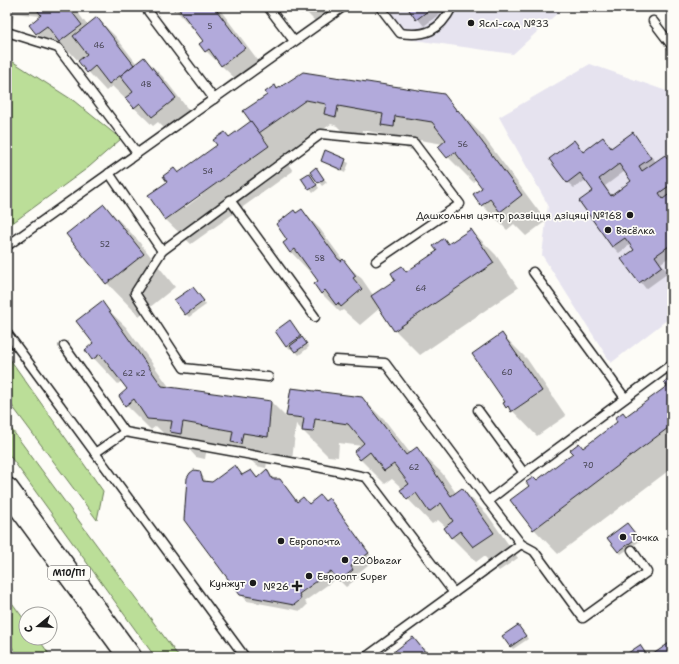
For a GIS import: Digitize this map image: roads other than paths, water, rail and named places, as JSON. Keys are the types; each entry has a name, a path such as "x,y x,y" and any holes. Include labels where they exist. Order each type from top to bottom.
{"main road":[{"name":"М10/П1","path":"7,489 130,657"}],"lane":[{"path":"145,7 214,99"},
{"path":"268,7 294,41"},
{"path":"7,246 342,7"},
{"path":"380,7 400,33 415,36 434,31 452,7"},
{"path":"653,21 672,46"},
{"path":"7,32 58,48 137,153"},
{"path":"268,376 184,368 135,293 162,251 321,134 414,143 460,204 376,261"},
{"path":"109,173 162,251"},
{"path":"230,200 315,317"},
{"path":"534,272 625,398"},
{"path":"7,333 245,657"},
{"path":"64,346 125,432 307,465 366,478 454,593"},
{"path":"336,360 385,363 521,544 534,551 583,618 647,572 632,550"},
{"path":"488,501 672,364"},
{"path":"478,410 524,473"},
{"path":"95,453 125,432"},
{"path":"366,657 521,544"}],"place":[{"name":"Яслі-сад №33","path":"471,23"},
{"name":"Дашкольны цэнтр развіцця дзіцяці №168","path":"630,215"},
{"name":"Вясёлка","path":"608,230"},
{"name":"Точка","path":"623,537"},
{"name":"Европочта","path":"281,541"},
{"name":"ZOObazar","path":"345,560"},
{"name":"Евроопт Super","path":"309,576"},
{"name":"Кунжут","path":"253,583"},
{"name":"№26","path":"297,586"}]}
